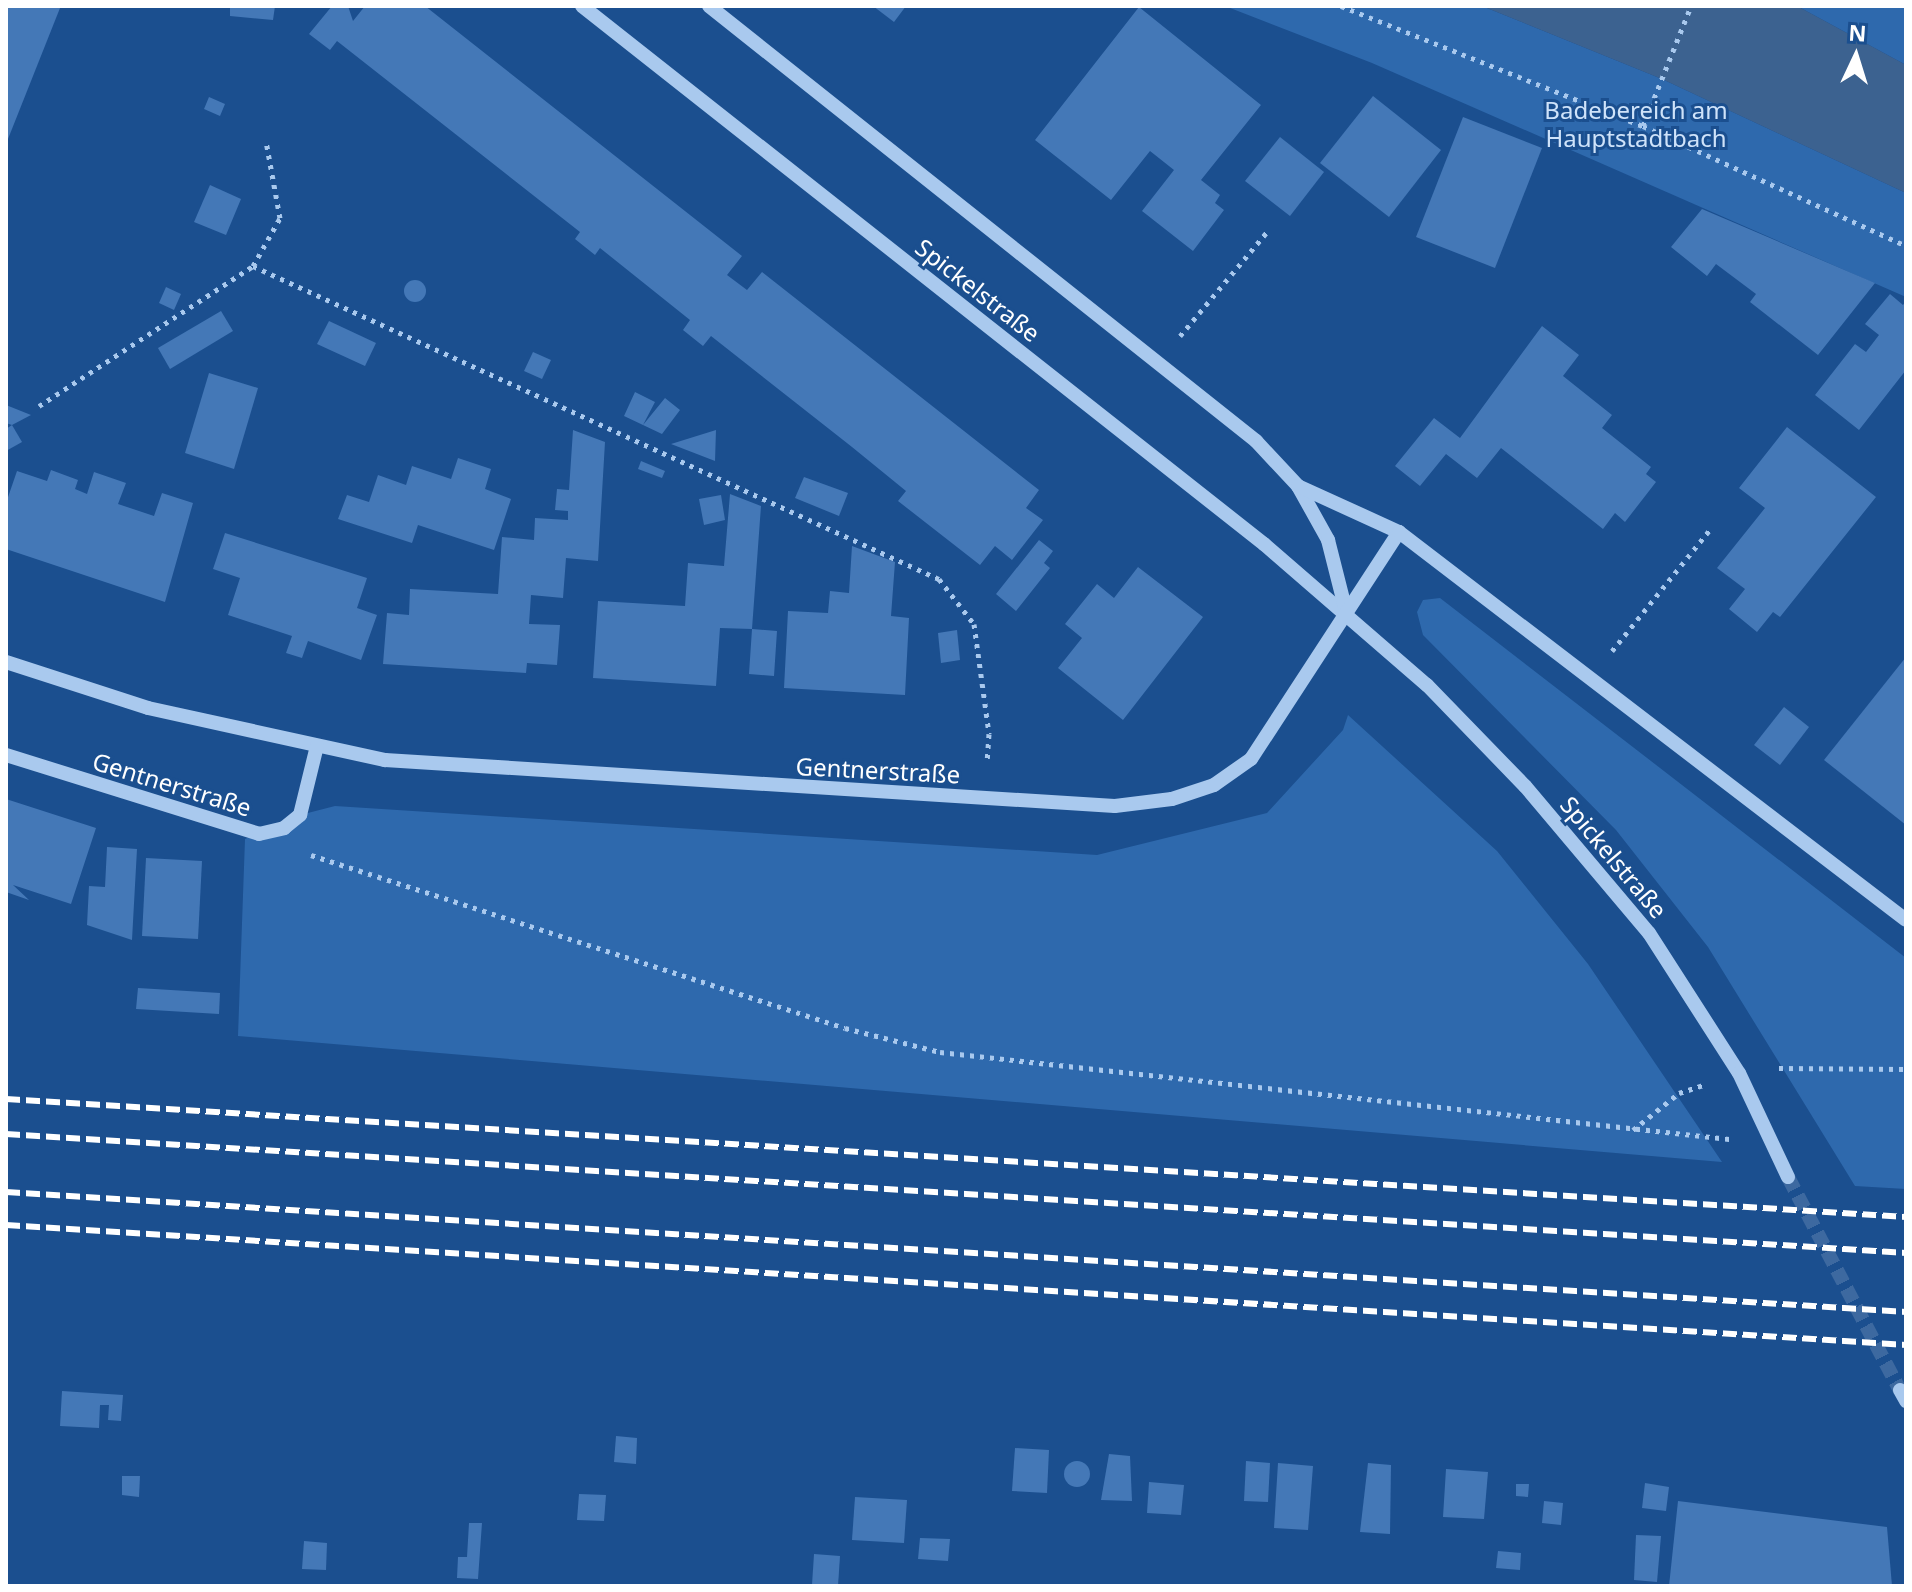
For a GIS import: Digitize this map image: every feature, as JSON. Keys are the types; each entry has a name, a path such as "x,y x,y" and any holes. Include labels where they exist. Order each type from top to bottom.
{"street":[{"name":"Spickelstraße","path":"582,6 1346,611 1427,685 1586,854 1649,933 1739,1073 1788,1177"},
{"path":"709,6 1256,441 1298,486 1328,540 1346,611"},
{"path":"1298,486 1399,532 1906,920"},
{"path":"1346,611 1399,532"},
{"name":"Gentnerstraße","path":"6,662 148,708 317,746 478,770 1115,806 1172,799 1214,785 1251,759 1346,611"},
{"name":"Gentnerstraße","path":"6,755 259,834 284,828 300,815 317,746"}],"path":[{"path":"1341,6 1643,126 1906,246"},
{"path":"1643,126 1691,6"},
{"path":"39,406 253,266 280,218 266,141"},
{"path":"1157,363 1267,232"},
{"path":"253,266 939,579 974,624 989,734 987,798"},
{"path":"1590,678 1712,527"},
{"path":"307,853 845,1028 940,1052 1774,1143"},
{"path":"1633,1130 1679,1093 1739,1073 1813,1064 1906,1069"}],"green space":[{"name":"Badebereich am Hauptstadtbach","path":"1225,6 1482,6 1662,79 1906,193 1906,297 1372,63"},
{"path":"1797,6 1906,6 1906,65"},
{"path":"1440,598 1906,958 1906,1189 1855,1186 1708,947 1616,830 1423,635 1417,612 1423,600"},
{"path":"1348,715 1497,851 1588,964 1722,1162 238,1036 245,839 300,815 335,806 1097,855 1267,813 1343,730"}],"shaded area":[{"path":"1482,6 1797,6 1906,65 1906,193 1662,79"}],"building":[{"path":"6,6 60,8 6,144"},
{"path":"230,6 275,6 273,20 230,16"},
{"path":"332,6 348,6 353,21 365,6 425,6 742,256 727,275 747,290 762,272 1039,490 1026,508 1043,520 1012,560 995,546 980,565 898,501 906,491 852,447 711,336 703,346 683,330 690,320 600,248 595,255 575,239 580,232 337,41 330,50 309,34"},
{"path":"873,6 906,6 894,22"},
{"path":"1139,7 1261,105 1201,180 1220,195 1215,203 1224,210 1193,251 1142,211 1174,170 1150,151 1111,200 1035,140"},
{"path":"1373,96 1441,150 1389,217 1320,163"},
{"path":"209,97 225,104 220,116 204,109"},
{"path":"1463,117 1542,148 1495,268 1416,237"},
{"path":"1280,137 1324,172 1290,216 1245,181"},
{"path":"210,185 241,199 226,235 194,222"},
{"path":"1702,209 1875,283 1818,355 1750,302 1756,294 1716,264 1707,276 1671,247"},
{"path":"415,280 423,283 426,291 423,299 415,302 407,299 404,291 407,283"},
{"path":"166,287 181,294 174,310 159,303"},
{"path":"1890,294 1903,305 1906,301 1906,370 1859,430 1815,395 1855,344 1866,352 1879,335 1865,324"},
{"path":"221,311 233,331 170,369 158,348"},
{"path":"329,321 376,343 365,366 317,344"},
{"path":"1542,326 1579,355 1563,376 1612,415 1602,428 1651,467 1646,474 1656,482 1625,522 1615,513 1603,529 1501,448 1477,478 1446,454 1420,486 1395,466 1434,418 1460,438"},
{"path":"533,352 551,360 542,379 524,371"},
{"path":"209,373 258,388 234,469 185,453"},
{"path":"635,392 655,402 643,425 624,416"},
{"path":"665,398 680,410 662,434 643,425"},
{"path":"6,405 31,415 12,425 6,423"},
{"path":"12,425 22,442 6,451 6,429"},
{"path":"1787,427 1876,497 1780,617 1773,612 1757,632 1729,609 1745,589 1717,568 1765,508 1739,488"},
{"path":"573,430 605,442 598,561 566,558 563,598 531,595 529,624 560,625 557,665 527,663 526,673 383,664 387,613 409,615 410,589 498,594 502,537 534,540 535,518 568,520 568,511 555,510 557,489 569,490"},
{"path":"716,430 715,461 671,444"},
{"path":"458,458 491,469 485,489 511,499 494,550 418,525 412,543 338,519 347,495 369,502 378,475 406,485 412,466 451,479"},
{"path":"641,461 665,471 662,478 638,469"},
{"path":"51,470 78,480 75,489 87,494 94,472 126,483 118,504 154,516 162,493 193,503 165,602 6,549 6,503 17,471 47,481"},
{"path":"804,477 848,493 839,516 795,498"},
{"path":"730,494 761,506 752,629 720,628 716,686 593,678 598,601 685,606 688,563 724,566"},
{"path":"721,495 725,520 704,525 699,499"},
{"path":"225,533 367,578 357,608 377,615 361,660 308,641 302,658 286,653 292,636 228,615 240,578 213,569"},
{"path":"1039,540 1053,551 1044,563 1050,568 1016,611 996,594"},
{"path":"852,546 895,562 891,616 909,618 905,695 784,688 788,611 828,613 830,591 849,593"},
{"path":"1138,567 1203,617 1123,720 1058,668 1082,638 1065,624 1097,584 1114,598"},
{"path":"752,629 777,631 774,676 749,674"},
{"path":"957,630 960,660 941,663 938,633"},
{"path":"1906,657 1906,825 1824,760"},
{"path":"1784,707 1809,727 1780,765 1754,745"},
{"path":"6,799 96,828 71,904 13,885 29,900 6,892"},
{"path":"107,847 137,849 132,940 87,925 89,886 105,887"},
{"path":"146,858 202,861 198,939 142,936"},
{"path":"138,988 220,993 219,1014 136,1009"},
{"path":"62,1391 123,1395 121,1421 108,1420 109,1405 100,1405 99,1428 60,1426"},
{"path":"616,1436 637,1438 636,1464 614,1462"},
{"path":"1015,1448 1049,1450 1047,1493 1012,1491"},
{"path":"1109,1454 1130,1456 1132,1501 1101,1500"},
{"path":"1077,1461 1086,1465 1090,1474 1086,1483 1077,1487 1068,1483 1064,1474 1068,1465"},
{"path":"1246,1461 1270,1463 1268,1502 1244,1501"},
{"path":"1278,1463 1313,1466 1308,1530 1274,1528"},
{"path":"1368,1463 1391,1465 1390,1534 1360,1532"},
{"path":"1446,1469 1488,1472 1484,1519 1443,1517"},
{"path":"122,1476 140,1476 139,1497 122,1495"},
{"path":"1149,1482 1184,1485 1181,1515 1147,1513"},
{"path":"1645,1483 1669,1487 1666,1511 1642,1508"},
{"path":"1516,1484 1529,1484 1528,1497 1516,1496"},
{"path":"579,1494 606,1495 604,1521 577,1520"},
{"path":"855,1497 907,1500 904,1543 852,1540"},
{"path":"1544,1501 1563,1503 1561,1525 1542,1523"},
{"path":"1678,1501 1887,1527 1892,1586 1669,1586"},
{"path":"469,1523 482,1523 478,1579 457,1578 458,1557 467,1557"},
{"path":"1636,1535 1661,1536 1657,1582 1634,1580"},
{"path":"920,1538 950,1539 948,1561 918,1559"},
{"path":"304,1541 327,1543 326,1570 302,1569"},
{"path":"1498,1551 1521,1553 1520,1570 1496,1568"},
{"path":"814,1554 840,1556 838,1586 812,1585"}],"tunnel":[{"path":"1788,1177 1900,1390"}],"railway":[{"path":"6,1099 1906,1217"},
{"path":"6,1134 1906,1253"},
{"path":"6,1192 1906,1312"},
{"path":"6,1225 1906,1345"}]}
